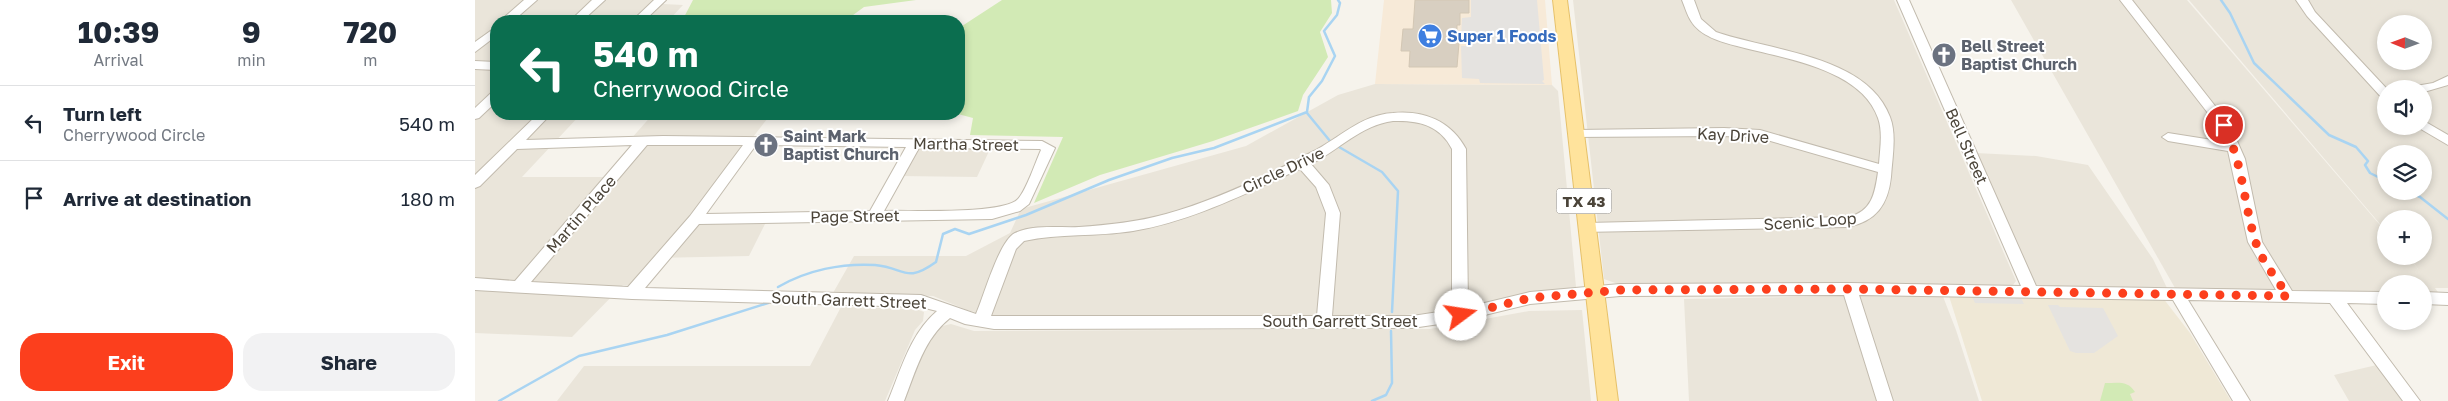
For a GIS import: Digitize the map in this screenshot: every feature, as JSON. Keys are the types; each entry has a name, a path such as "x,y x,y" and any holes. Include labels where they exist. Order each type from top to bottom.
{"main road":[{"name":"TX 43","path":"1560,0 1608,401"}],"street":[{"path":"513,15 531,0"},
{"path":"583,15 599,0"},
{"path":"644,15 660,0"},
{"name":"Scenic Loop","path":"1587,228 1856,221 1867,216 1880,201 1885,170 1885,121 1879,104 1865,89 1847,76 1826,67 1712,34 1696,21 1688,0"},
{"name":"Bell Street","path":"1903,0 2031,292"},
{"path":"2126,0 2216,113 2235,148 2255,242 2264,260 2288,296"},
{"path":"2302,0 2311,14 2377,84"},
{"path":"475,48 490,35"},
{"path":"475,65 490,66"},
{"path":"2432,87 2448,80"},
{"path":"475,115 490,101"},
{"name":"Circle Drive","path":"981,322 1010,247 1019,238 1032,234 1134,226 1166,219 1209,204 1328,150 1361,126 1382,118 1416,117 1434,122 1447,130 1457,144 1459,156 1461,315"},
{"path":"475,184 539,120"},
{"path":"2432,130 2448,141"},
{"name":"Kay Drive","path":"1576,134 1723,132 1760,134 1885,170"},
{"path":"2169,137 2235,148"},
{"path":"632,294 695,219 753,141"},
{"name":"Martha Street","path":"514,145 753,141 1045,146 1048,150 1027,197 1015,208"},
{"name":"Martin Place","path":"520,285 642,142"},
{"path":"875,215 914,144"},
{"path":"1302,162 1323,185 1333,213 1324,322"},
{"name":"Page Street","path":"695,219 875,215 985,215 1015,208"},
{"name":"South Garrett Street","path":"475,284 520,285 632,294 921,301 949,310 965,318 981,322 1424,321 1461,315 1530,298 1620,290 1850,289 2377,298"},
{"path":"1850,289 1885,401"},
{"path":"2176,293 2242,401"},
{"path":"2333,297 2412,401"},
{"path":"2432,298 2448,299"},
{"path":"896,401 921,339 932,324 949,310"}],"shaded area":[{"path":"475,0 667,0 663,4 683,5 674,15 490,15 490,120 575,120 522,177 617,177 649,139 630,140 648,120 766,120 688,220 767,220 749,256 655,258 632,286 623,285 572,337 475,333"},
{"path":"1384,0 1545,0 1552,85 1375,84"},
{"path":"1471,0 1537,0 1544,80 1542,81 1545,84 1480,83 1479,79 1462,78 1461,46 1468,46 1468,39 1461,39 1462,18 1471,17"},
{"path":"1573,0 1894,0 2016,281 2013,285 1618,284 1604,279"},
{"path":"2011,0 2187,0 2377,222 2377,265 2415,265 2418,269 2415,265 2432,265 2432,210 2377,210 2377,220 2189,0 2448,0 2448,288 2435,288 2440,295 2432,295 2432,275 2377,275 2377,294 2175,288"},
{"path":"1375,84 1552,85 1558,91 1576,287 1545,291 1443,312 1404,315 990,316 967,310 933,296 833,293 854,256 966,256 1010,233 1021,209 1246,146 1338,95"},
{"path":"916,147 991,147 977,177 900,176"},
{"path":"1976,153 2036,156 2088,165 2153,259 2167,288 2035,288"},
{"path":"1942,294 1979,401 1689,401 1684,299"},
{"path":"1949,296 2163,298 2190,333 2231,401 1982,401"},
{"path":"1972,297 2021,298 2024,304 1975,303"},
{"path":"2048,305 2103,308 2118,336 2094,353 2070,351"},
{"path":"841,307 916,309 924,312 923,321 915,330 885,401 557,401 584,366 810,366"},
{"path":"1582,310 1591,401 901,401 928,334 938,327 951,324 974,331 1430,329 1529,311"},
{"path":"2381,364 2409,401 2349,401 2334,375"}],"green space":[{"path":"693,0 916,0 864,7 853,15 685,15"},
{"path":"1002,0 1331,0 1332,13 1320,32 1328,57 1303,95 1298,111 1213,141 1100,175 1034,203 1063,137 970,135 973,118 965,116 965,24"},
{"path":"2105,383 2126,384 2135,392 2130,394 2133,401 2100,401"}],"building":[{"name":"Super 1 Foods","path":"1415,0 1469,0 1469,13 1460,13 1460,25 1457,25 1457,42 1459,43 1457,67 1409,67 1410,51 1401,51 1403,29 1413,29"}],"waterway":[{"path":"778,287 813,272 850,265 875,265 906,273 918,272 936,262 943,234 955,229 969,234 1026,215 1109,180 1172,158 1214,148 1307,112 1309,97 1322,81 1335,56 1324,31 1337,15 1340,3 1338,0"},
{"path":"2221,0 2230,13 2254,63 2329,135 2356,147 2368,161 2365,165 2370,173 2377,176"},
{"path":"1307,113 1330,141"},
{"path":"1339,147 1382,172 1398,191 1392,312"},
{"path":"2424,200 2448,219"},
{"path":"499,401 579,356 667,335 768,303"},
{"path":"1372,401 1386,395 1392,383 1391,331"}],"place":[{"name":"Super 1 Foods","path":"1430,36"},
{"name":"Bell Street Baptist Church","path":"1944,55"},
{"name":"Saint Mark Baptist Church","path":"766,145"}],"route":[{"path":"1461,315 1530,298 1620,290 1850,289 2288,296 2259,252 2255,242 2240,166 2235,148 2224,125"}]}
